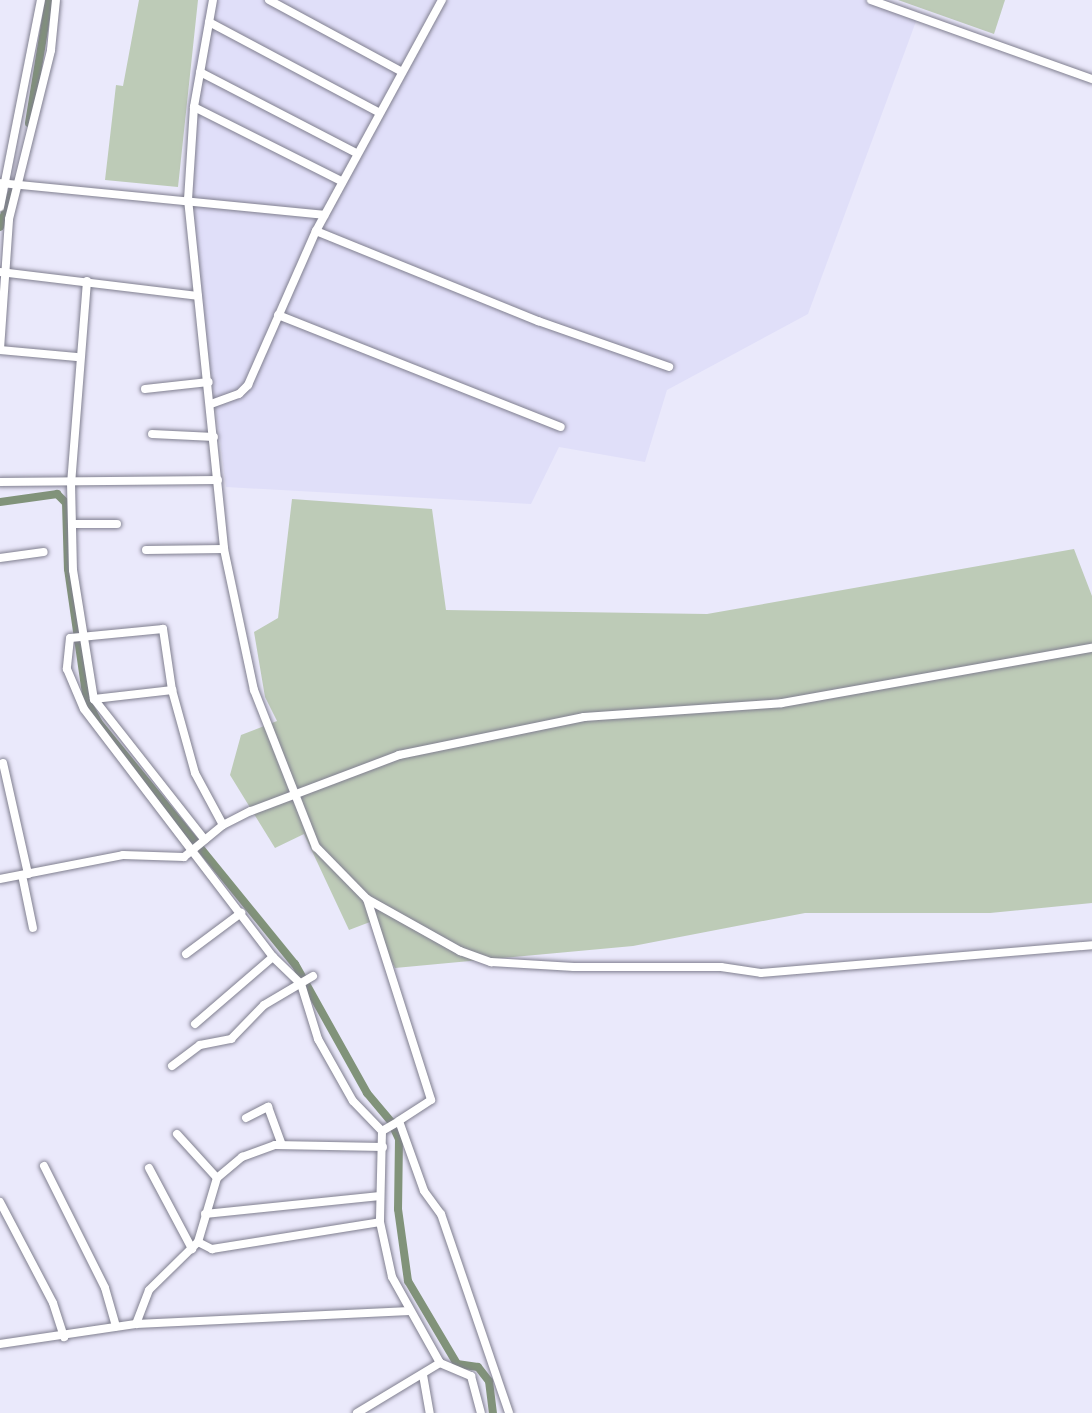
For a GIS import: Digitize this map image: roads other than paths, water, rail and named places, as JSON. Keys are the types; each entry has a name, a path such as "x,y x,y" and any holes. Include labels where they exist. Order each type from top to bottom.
{"street":[{"path":"0,207 41,0"},
{"path":"56,0 51,50 9,219 3,271 0,350 77,357"},
{"path":"213,0 194,107 188,199 209,382 224,549 254,690 299,796 316,847 367,899 480,958 574,967 721,967 761,973 1092,945"},
{"path":"269,0 402,72"},
{"path":"211,404 239,394 248,385 316,231 341,181 442,0"},
{"path":"872,0 1092,79"},
{"path":"209,22 378,112"},
{"path":"200,72 356,153"},
{"path":"194,107 341,181"},
{"path":"4,184 20,182 324,215"},
{"path":"316,231 538,321 669,367"},
{"path":"3,271 198,296"},
{"path":"87,281 77,357 71,483 73,570 94,699 205,840"},
{"path":"278,315 561,427"},
{"path":"145,389 209,382"},
{"path":"152,434 214,437"},
{"path":"0,482 218,480"},
{"path":"73,524 117,524"},
{"path":"146,550 224,549"},
{"path":"0,558 44,552"},
{"path":"223,825 195,773 172,690 163,629 84,634 70,638 68,669 84,709 195,849 273,957 301,984 318,1039 353,1101 382,1131 380,1222 392,1277 440,1363 471,1376 481,1413"},
{"path":"0,879 123,855 184,857 223,825 399,755 584,717 783,703 1092,648"},
{"path":"94,699 172,690"},
{"path":"3,763 33,928"},
{"path":"367,899 431,1100 382,1131"},
{"path":"186,954 241,913"},
{"path":"195,1024 273,957"},
{"path":"172,1066 200,1045 231,1039 264,1005 313,976"},
{"path":"246,1118 268,1107 282,1145"},
{"path":"399,1121 424,1191 441,1214 509,1413"},
{"path":"177,1134 217,1178"},
{"path":"136,1324 149,1290 195,1245 207,1225 205,1214 217,1178 242,1157 282,1145 383,1147"},
{"path":"44,1166 105,1288 116,1326"},
{"path":"149,1168 195,1245 212,1248 380,1222"},
{"path":"205,1214 380,1196"},
{"path":"0,1202 53,1303 64,1337"},
{"path":"0,1344 64,1337 136,1324 410,1311"},
{"path":"357,1413 440,1363"},
{"path":"423,1375 430,1413"}],"waterway":[{"path":"29,123 49,0"},
{"path":"0,227 13,190"},
{"path":"0,502 57,494 66,503 68,569 87,701 98,722 295,964 367,1093 391,1122 399,1139 398,1209 408,1281 457,1364 478,1367 489,1381 493,1413"}]}
